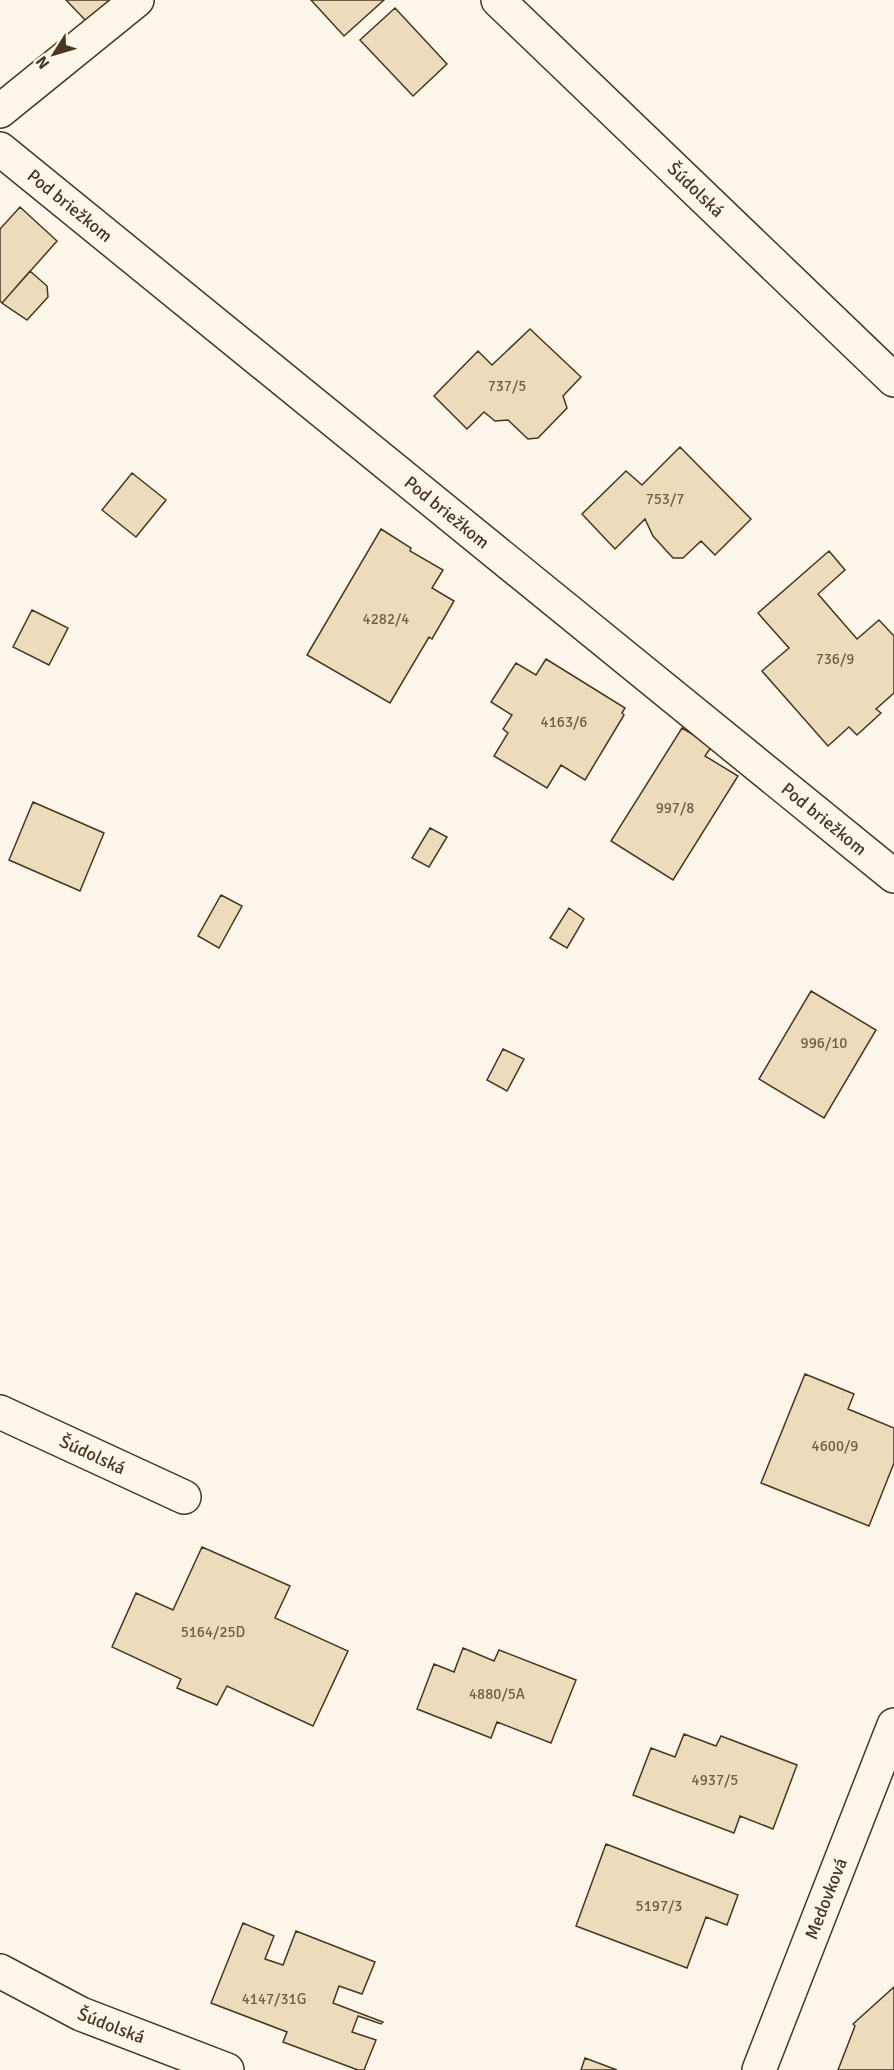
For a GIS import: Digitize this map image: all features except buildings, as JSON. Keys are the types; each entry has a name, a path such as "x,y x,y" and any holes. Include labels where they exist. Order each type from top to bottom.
{"street":[{"path":"0,111 137,0"},
{"name":"Šúdolská","path":"498,0 894,380"},
{"name":"Pod briežkom","path":"0,149 894,876"},
{"name":"Šúdolská","path":"0,1412 184,1497"},
{"name":"Medovková","path":"759,2070 894,1725"},
{"name":"Šúdolská","path":"0,1971 81,2014 227,2070"}]}
